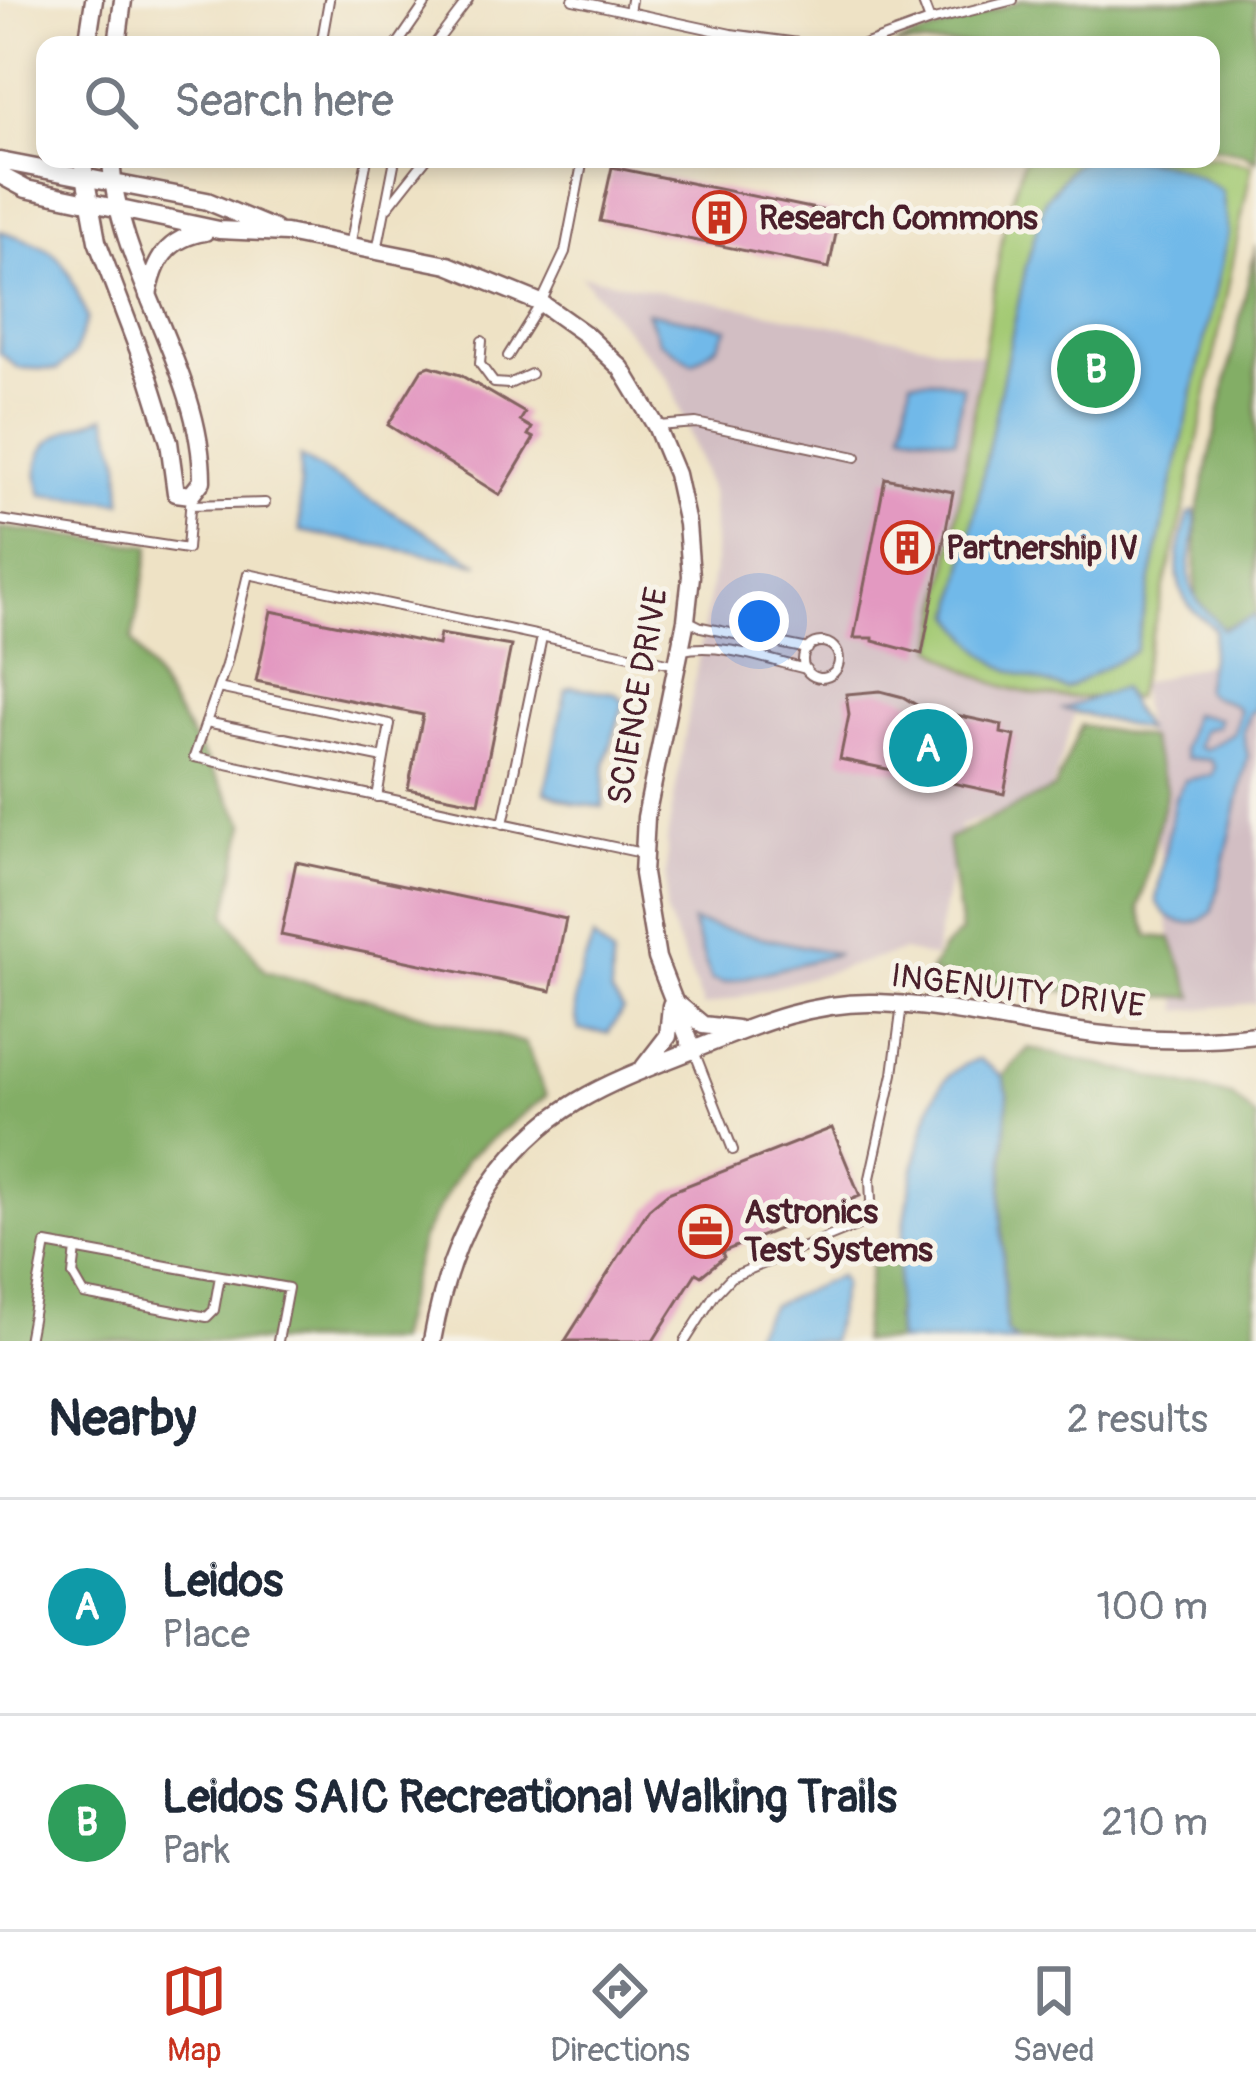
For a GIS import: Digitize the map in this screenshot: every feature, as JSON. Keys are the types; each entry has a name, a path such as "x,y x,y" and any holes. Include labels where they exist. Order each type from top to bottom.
{"street":[{"path":"88,36 94,0"},
{"path":"118,36 123,0"},
{"path":"20,164 36,158"},
{"name":"SCIENCE DRIVE","path":"0,161 36,165"},
{"path":"83,168 97,241 169,442 176,493 191,500 202,481 194,418 118,209 111,168"},
{"name":"SCIENCE DRIVE","path":"85,168 112,182 207,201 286,233 448,266 541,303 585,334 621,368 656,427 676,474 687,524 691,576 686,620 646,817 643,854 648,916 671,997 694,1050"},
{"name":"SCIENCE DRIVE","path":"0,175 26,189 219,230 286,233"},
{"path":"148,297 153,271 169,247 190,235 219,230"},
{"path":"671,997 698,1022 745,1029"},
{"path":"640,1072 668,1036 671,997"},
{"name":"INGENUITY DRIVE","path":"432,1341 454,1251 474,1210 499,1172 545,1125 574,1104 640,1072 745,1029 820,1006 902,1004 1145,1040 1256,1035"}],"lane":[{"path":"323,36 329,0"},
{"path":"404,36 428,0"},
{"path":"441,36 468,0"},
{"path":"573,0 746,36"},
{"path":"629,12 631,0"},
{"path":"922,0 930,21"},
{"path":"889,36 1013,0"},
{"path":"350,247 365,168"},
{"path":"377,253 392,168"},
{"path":"384,213 419,168"},
{"path":"508,356 565,252 581,168"},
{"path":"482,341 480,364 494,383 509,384 531,374"},
{"path":"656,427 696,423 856,457"},
{"path":"0,520 187,549 191,500 265,503"},
{"path":"643,854 194,758 248,574 542,637 679,658 697,647 825,677 839,660 825,642 808,649 686,620"},
{"path":"503,824 542,637"},
{"path":"806,669 808,649"},
{"path":"218,688 390,724 377,797"},
{"path":"206,722 384,758"},
{"path":"685,1341 731,1277 854,1226 866,1215 902,1004"},
{"path":"694,1050 733,1150"},
{"path":"28,1341 46,1244 288,1288 280,1341"},
{"path":"76,1250 73,1275 84,1294 207,1317 214,1310 220,1276"}],"shaded area":[{"path":"580,275 1012,361 1081,692 1050,795 960,826 934,958 903,951 704,1007 666,913 667,839 715,562 711,492 669,380"},
{"path":"1256,649 1256,1003 1179,1011 1139,684"}],"green space":[{"path":"1023,0 1256,0 1256,161 1244,153 1220,149 1220,36 921,36"},
{"path":"1220,158 1252,165 1184,510 1135,698 1054,696 1006,687 982,678 935,648 1004,227 1021,168 1220,168"},
{"path":"1256,245 1256,616 1221,629 1195,597 1197,515"},
{"path":"0,528 150,546 132,640 245,824 226,915 265,971 525,1043 546,1096 467,1158 422,1238 396,1341 0,1341"},
{"path":"1081,725 1149,738 1167,790 1139,909 1149,936 1171,938 1194,997 1104,996 929,974 942,950 961,932 948,839 1055,788"},
{"path":"1029,1048 1232,1096 1256,1118 1256,1341 1017,1341 1006,1332 1001,1207 1008,1093 1002,1076"},
{"path":"901,1250 895,1320 898,1341 861,1341 872,1257"}],"water":[{"path":"1071,168 1175,168 1222,191 1228,234 1135,651 1066,689 1001,666 978,647 954,615 1026,266 1045,200"},
{"path":"0,231 50,251 72,281 87,318 74,355 57,370 18,368 0,353"},
{"path":"647,312 728,328 717,346 693,363 659,341"},
{"path":"911,380 963,386 955,440 903,431"},
{"path":"106,416 120,459 122,502 42,495 38,462 43,450 62,434"},
{"path":"300,457 479,564 300,531"},
{"path":"1194,511 1189,570 1195,596 1222,629 1256,615 1256,710 1249,713 1243,732 1248,756 1213,911 1189,923 1173,920 1156,900 1175,798 1185,780 1212,775 1215,767 1210,760 1186,758 1183,751 1192,714 1219,719 1217,726 1202,730 1198,747 1205,750 1234,733 1239,710 1204,690 1215,630 1193,610 1180,588 1179,551 1189,514"},
{"path":"1121,688 1145,730 1063,709"},
{"path":"566,690 615,693 624,702 605,764 603,807 575,804 545,792"},
{"path":"692,922 838,954 724,983 711,980"},
{"path":"593,938 612,956 611,993 623,1010 608,1033 579,1030 576,1017 578,983"},
{"path":"979,1059 1002,1076 1008,1093 1001,1207 1006,1332 1017,1341 898,1341 900,1255 925,1124 945,1080"},
{"path":"839,1276 843,1283 831,1341 748,1341 771,1306"}],"building":[{"name":"Research Commons","path":"612,168 840,214 829,268 600,221"},
{"path":"430,366 460,375 525,413 520,421 532,428 528,435 534,438 500,495 388,425 422,369"},
{"name":"Partnership IV","path":"885,478 953,492 922,654 873,638 854,638"},
{"path":"271,611 438,645 440,634 511,646 479,803 408,789 423,715 256,681"},
{"path":"880,691 903,697 933,715 933,710 1002,725 1001,733 1015,736 1004,794 840,759 849,715 846,694"},
{"path":"296,862 566,919 551,991 281,935"},
{"name":"Astronics Test Systems","path":"832,1128 860,1196 722,1252 724,1257 701,1276 696,1273 653,1341 565,1341 649,1209 668,1193"}],"place":[{"name":"Research Commons","path":"720,218"},
{"name":"Leidos SAIC Recreational Walking Trails","path":"1096,369"},
{"name":"Partnership IV","path":"907,548"},
{"name":"Leidos","path":"928,748"},
{"name":"Astronics Test Systems","path":"705,1231"}]}
